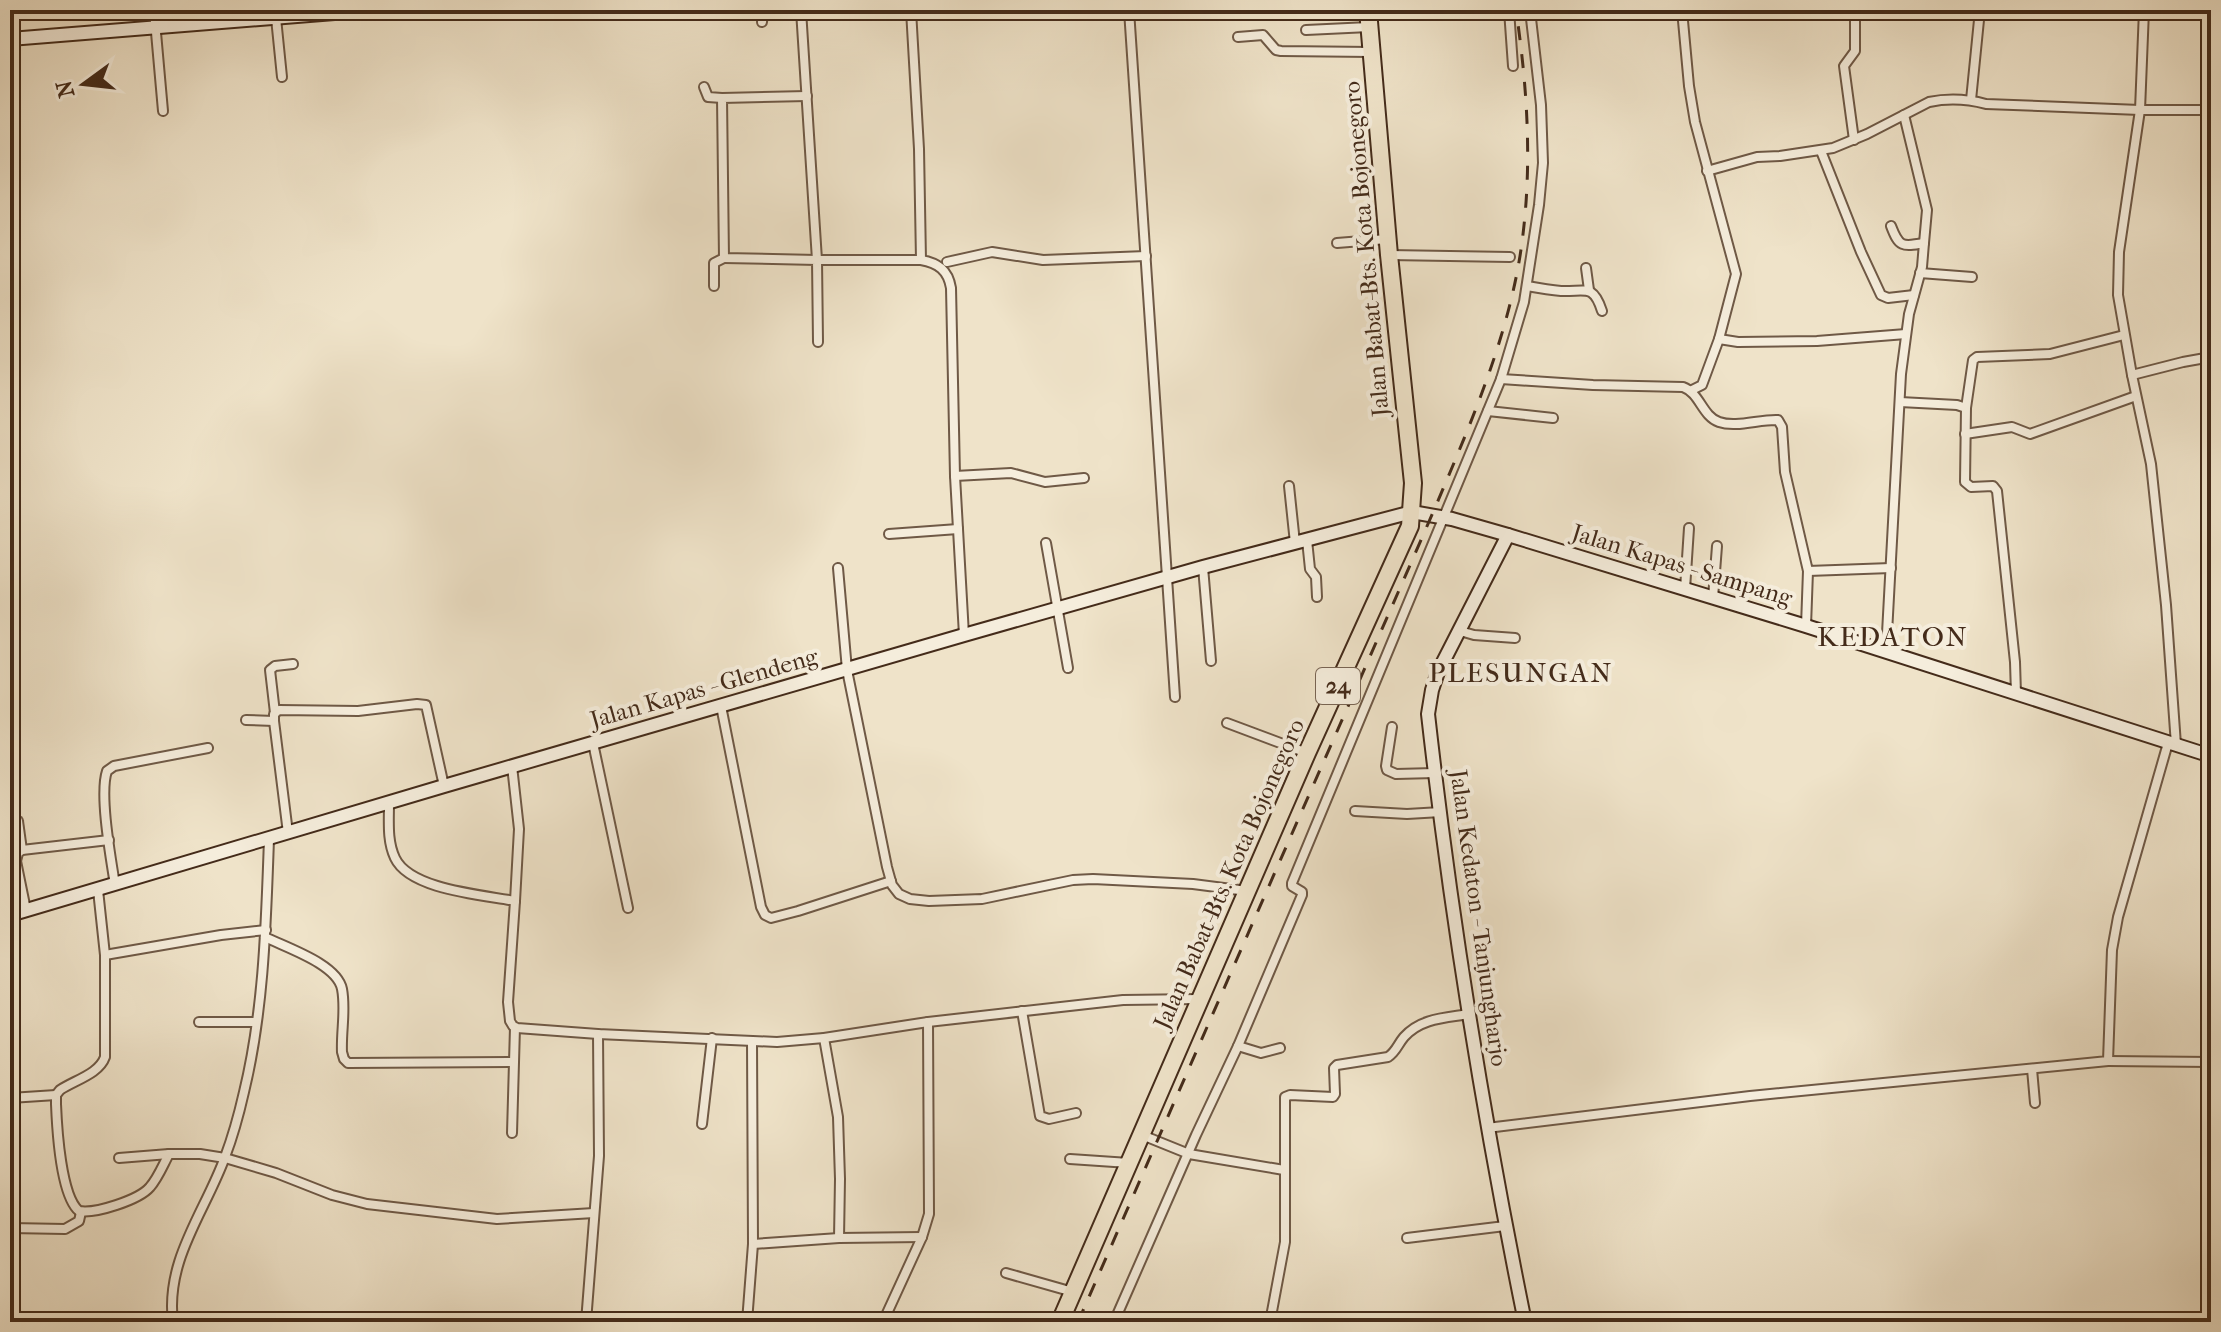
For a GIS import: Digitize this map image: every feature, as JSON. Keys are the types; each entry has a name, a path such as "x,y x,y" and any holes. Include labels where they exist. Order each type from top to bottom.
{"highway":[{"name":"Jalan Babat-Bts. Kota Bojonegoro","path":"1060,1322 1307,753 1405,539 1412,512 1413,483 1388,247 1368,10"}],"street":[{"path":"154,10 163,111"},
{"path":"10,39 156,28 271,15 372,10"},
{"path":"762,22 763,10"},
{"path":"801,10 817,260 818,342"},
{"path":"911,10 925,261"},
{"path":"1129,10 1175,697"},
{"path":"1509,10 1513,66"},
{"path":"1114,1322 1302,895 1292,884 1501,379 1524,302 1543,163 1541,105 1530,10"},
{"path":"1682,10 1689,86 1707,171 1736,274 1719,339 1702,385 1692,390"},
{"path":"1854,140 1844,66 1855,51 1855,19 1860,10"},
{"path":"1971,100 1980,10"},
{"path":"2108,1061 2112,950 2118,917 2172,744 2166,605 2151,464 2118,295 2119,252 2140,110 2144,10"},
{"path":"271,15 282,77"},
{"path":"1306,30 1369,27"},
{"path":"1238,37 1263,35 1276,50 1281,51 1372,52"},
{"path":"704,87 708,97 807,96"},
{"path":"722,98 724,258"},
{"path":"1707,171 1757,157 1821,151 1854,140 1929,102 1953,99 1986,104 2211,110"},
{"path":"1886,652 1906,334 1920,273 1927,210 1904,115"},
{"path":"1821,151 1881,295 1888,298 1914,295"},
{"path":"1891,226 1903,246 1924,243"},
{"path":"1337,243 1510,257"},
{"path":"714,286 714,263 724,258 947,262 992,252 1043,260 1146,256"},
{"path":"925,261 939,266 949,278"},
{"path":"947,262 951,288 955,476 964,635"},
{"path":"1586,268 1589,290 1597,297 1602,311"},
{"path":"1920,273 1972,277"},
{"path":"1527,286 1561,291 1589,290"},
{"path":"1719,339 1738,342 1817,341 1906,334"},
{"path":"2016,694 1997,491 1993,486 1971,487 1965,482 1966,408 1973,360 1977,357 2050,354 2124,335"},
{"path":"2132,375 2211,357"},
{"path":"1501,379 1677,386 1692,390 1718,422 1778,420 1781,423 1785,472 1808,571 1806,626"},
{"path":"1965,434 2012,427 2030,434 2136,396"},
{"path":"1900,402 1966,408"},
{"path":"1488,411 1553,418"},
{"path":"955,476 1011,473 1045,482 1084,478"},
{"path":"1289,486 1301,541 1310,569 1316,577 1317,597"},
{"name":"Jalan Kapas - Sampang","path":"1412,512 1444,517 1508,535 1685,589 2211,756"},
{"name":"Jalan Kapas - Glendeng","path":"10,915 964,635 1412,512"},
{"path":"1685,589 1689,528"},
{"path":"889,534 958,529"},
{"name":"Jalan Kedaton - Tanjungharjo","path":"1508,535 1438,672 1428,714 1487,1128 1525,1322"},
{"path":"1046,543 1068,668"},
{"path":"1713,598 1717,546"},
{"path":"1203,567 1211,661"},
{"path":"838,568 847,670 891,881 902,896 929,901 982,899 1073,880 1093,879 1193,884 1248,892"},
{"path":"1808,571 1891,568"},
{"path":"1460,631 1515,638"},
{"path":"288,833 270,670 275,666 293,664"},
{"path":"246,720 275,717 288,709 358,711 424,704 444,786"},
{"path":"721,706 765,915 771,918 798,911 891,881"},
{"path":"1227,723 1307,753"},
{"path":"1392,727 1387,770 1396,774 1435,773"},
{"path":"593,743 628,908"},
{"path":"115,885 105,778 108,769 208,748"},
{"path":"512,766 519,829 508,1002 510,1021 515,1027 512,1133"},
{"path":"389,803 390,842 396,861 403,869 442,887 515,901"},
{"path":"1355,811 1441,812"},
{"path":"18,821 22,850"},
{"path":"173,1322 172,1292 176,1269 225,1158 244,1091 266,934 269,839"},
{"path":"26,910 16,855 22,850 109,840"},
{"path":"81,1212 72,1203 65,1182 56,1095 104,1062 105,955 98,890"},
{"path":"105,955 221,935 266,934 327,967 338,978 343,1005 342,1052 348,1063 513,1062"},
{"path":"515,1027 752,1042 824,1038 928,1022 1143,998 1200,999"},
{"path":"1022,1011 1039,1114 1047,1120 1076,1113"},
{"path":"1270,1322 1285,1242 1285,1096 1333,1097 1336,1065 1388,1057 1404,1037 1427,1021 1469,1014"},
{"path":"199,1022 256,1022"},
{"path":"883,1322 922,1237 929,1214 928,1022"},
{"path":"586,1322 600,1114 598,1034"},
{"path":"702,1124 712,1038"},
{"path":"824,1038 838,1117 839,1238"},
{"path":"747,1322 753,1244 752,1042"},
{"path":"1238,1046 1261,1053 1280,1048"},
{"path":"1487,1128 1750,1096 2108,1061 2211,1062"},
{"path":"2032,1069 2035,1103"},
{"path":"10,1098 56,1095"},
{"path":"1142,1135 1189,1154 1284,1170"},
{"path":"81,1212 107,1208 145,1192 157,1178 169,1154"},
{"path":"119,1158 200,1154 225,1158 367,1204 486,1219 594,1213"},
{"path":"1070,1159 1129,1163"},
{"path":"10,1228 65,1229 79,1221 81,1212"},
{"path":"1407,1238 1505,1226"},
{"path":"753,1244 839,1238 922,1237"},
{"path":"1006,1273 1073,1292"}],"railway":[{"path":"1078,1322 1429,522 1492,365 1515,284 1527,194 1526,102 1516,10"}],"district":[{"name":"KEDATON","path":"1893,636"},
{"name":"PLESUNGAN","path":"1521,672"}]}
